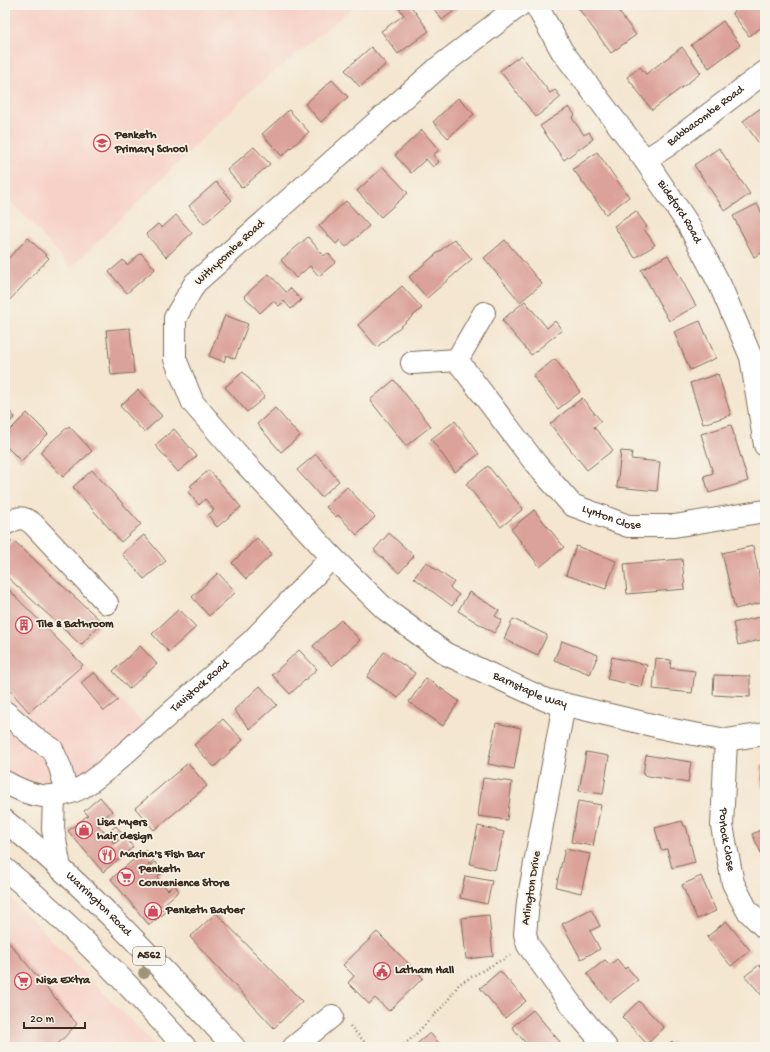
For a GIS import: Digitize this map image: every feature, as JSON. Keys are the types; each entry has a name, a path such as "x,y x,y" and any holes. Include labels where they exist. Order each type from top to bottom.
{"street":[{"name":"Withycombe Road","path":"332,557 244,463 192,403 175,359 175,318 196,283 439,67 520,5"},
{"name":"Bideford Road","path":"536,5 562,51 646,160 688,224 720,284 751,357 765,445"},
{"name":"Babbacombe Road","path":"646,160 667,146 765,72"},
{"path":"412,363 457,360 484,313"},
{"name":"Lynton Close","path":"457,360 536,464 572,505 628,526 674,526 765,511"},
{"path":"5,524 19,518 25,518 33,524 107,603"},
{"name":"Barnstaple Way","path":"332,557 384,609 446,654 546,700 673,730 726,740 765,734"},
{"name":"Tavistock Road","path":"61,795 81,787 106,770 252,642 332,557"},
{"name":"Arlington Drive","path":"564,704 528,902 525,934 528,945 575,1010 606,1047"},
{"path":"5,712 34,737 52,749 60,767 61,795 52,829 60,868"},
{"name":"Porlock Close","path":"726,740 722,826 733,883 747,910 765,928"},
{"path":"5,782 21,791 33,795 61,795"},
{"name":"A562","path":"5,822 60,868"},
{"name":"Warrington Road","path":"60,868 179,986 234,1047"},
{"path":"5,869 93,950 153,1011 185,1047"},
{"path":"294,1047 332,1016"}],"path":[{"path":"401,1047 413,1037 446,1003 459,984 528,945"}],"shaded area":[{"name":"Penketh Primary School","path":"5,5 356,5 253,89 71,268 29,220 5,197"},
{"path":"5,585 153,733 95,785 20,785 5,775"},
{"path":"5,892 151,1041 157,1047 5,1047"}],"building":[{"path":"397,5 410,5 429,31 398,54 381,31 404,15"},
{"path":"431,5 462,5 442,20"},
{"path":"576,5 614,5 636,35 611,53"},
{"path":"742,5 765,5 765,25 749,36 732,13"},
{"path":"723,21 740,45 709,68 691,45"},
{"path":"371,47 386,64 360,87 345,70"},
{"path":"682,47 701,73 652,110 627,77 640,67 646,74"},
{"path":"521,55 550,93 555,90 561,97 536,117 500,71"},
{"path":"332,80 348,97 321,122 305,104"},
{"path":"458,98 474,114 448,138 433,122"},
{"path":"765,105 765,142 760,145 743,121"},
{"path":"569,107 575,115 572,118 584,135 589,132 593,139 564,160 540,126"},
{"path":"289,110 309,132 282,156 262,134"},
{"path":"422,130 439,150 433,155 439,162 433,167 426,159 411,173 395,155"},
{"path":"254,147 270,164 242,188 227,170"},
{"path":"719,148 750,194 725,211 694,165"},
{"path":"597,152 629,197 606,214 573,169"},
{"path":"383,167 408,193 381,217 357,191"},
{"path":"216,182 232,200 204,224 189,206"},
{"path":"346,201 369,226 346,247 340,240 336,244 319,226"},
{"path":"757,204 765,219 765,251 754,257 733,216"},
{"path":"636,211 647,227 644,229 655,245 635,258 614,226"},
{"path":"176,215 192,233 166,257 146,234 158,224 162,228"},
{"path":"308,237 324,256 328,253 336,262 319,276 310,266 296,278 281,260"},
{"path":"28,238 49,258 5,305 5,262"},
{"path":"454,239 472,259 427,298 409,277"},
{"path":"505,240 542,284 520,302 484,258"},
{"path":"141,253 155,269 127,293 109,272 123,260 127,265"},
{"path":"668,255 696,306 669,321 641,270"},
{"path":"269,274 286,292 290,288 301,300 291,309 284,301 279,306 273,301 260,313 244,296"},
{"path":"402,286 422,308 377,347 358,325"},
{"path":"525,301 547,328 555,321 562,330 531,355 502,320"},
{"path":"225,315 248,324 235,359 226,355 224,362 209,356"},
{"path":"700,321 716,358 690,370 674,332"},
{"path":"130,328 134,373 111,375 106,330"},
{"path":"555,359 580,392 558,409 533,376"},
{"path":"243,372 265,397 247,412 225,387"},
{"path":"718,374 731,415 703,424 690,383"},
{"path":"394,380 431,426 406,446 370,400"},
{"path":"138,390 162,416 144,432 120,406"},
{"path":"582,398 601,421 594,427 613,450 587,470 550,424"},
{"path":"5,407 15,417 5,427"},
{"path":"275,408 300,436 281,452 257,424"},
{"path":"27,413 48,434 21,461 5,445 5,435"},
{"path":"455,421 479,454 455,472 431,439"},
{"path":"731,425 748,481 709,493 704,476 713,473 701,434"},
{"path":"69,426 92,451 63,477 40,452"},
{"path":"174,429 197,456 178,472 155,445"},
{"path":"621,451 632,452 631,459 660,462 657,491 617,487"},
{"path":"316,454 339,481 321,497 297,470"},
{"path":"488,466 523,509 501,527 466,484"},
{"path":"92,470 141,524 121,542 73,487"},
{"path":"209,470 241,507 217,527 208,515 214,510 205,499 199,505 188,492 193,488 190,486"},
{"path":"347,487 375,517 357,535 338,515 336,517 326,507"},
{"path":"534,510 564,547 540,567 511,529"},
{"path":"389,533 414,556 399,573 374,550"},
{"path":"144,535 166,561 144,579 122,554"},
{"path":"257,538 272,554 246,579 232,563"},
{"path":"13,540 102,622 81,645 5,575 5,549"},
{"path":"576,546 616,561 606,589 566,575"},
{"path":"753,546 765,602 735,609 722,553"},
{"path":"682,559 685,589 627,594 624,564"},
{"path":"426,562 454,582 450,588 459,595 452,606 414,578"},
{"path":"218,573 236,592 209,616 192,597"},
{"name":"Tile & Bathroom","path":"5,586 83,665 29,712 5,685"},
{"path":"469,592 499,610 495,616 502,620 494,633 458,611"},
{"path":"179,609 196,627 169,652 152,634"},
{"path":"764,616 765,639 738,645 733,623"},
{"path":"513,619 547,635 538,655 504,639"},
{"path":"341,620 360,640 332,666 313,646"},
{"path":"562,641 598,655 590,674 554,660"},
{"path":"140,646 157,664 129,689 113,671"},
{"path":"299,650 317,669 290,694 272,675"},
{"path":"384,652 415,673 398,698 367,677"},
{"path":"612,657 647,665 642,687 607,679"},
{"path":"656,658 671,660 670,668 695,671 692,693 653,689"},
{"path":"94,672 118,700 104,711 81,683"},
{"path":"714,675 750,676 750,697 713,695"},
{"path":"426,678 459,701 443,726 409,702"},
{"path":"260,686 277,705 250,729 234,710"},
{"path":"223,719 243,740 214,767 194,745"},
{"path":"496,723 521,728 514,769 488,764"},
{"path":"586,752 609,756 603,794 579,791"},
{"path":"646,755 691,762 688,783 643,775"},
{"path":"188,763 207,786 154,830 135,808"},
{"path":"765,765 765,787 762,788 761,766"},
{"path":"483,778 512,782 507,820 478,816"},
{"path":"100,797 112,811 97,824 106,834 116,826 122,833 112,841 114,844 124,835 133,847 103,872 68,831 88,815 84,811"},
{"path":"578,801 601,805 593,846 571,842"},
{"path":"682,821 684,826 686,826 695,862 672,868 667,849 661,850 655,828"},
{"path":"478,826 504,832 495,870 470,864"},
{"path":"765,828 765,861 752,834"},
{"path":"565,849 590,854 581,893 556,887"},
{"path":"145,850 154,860 148,865 149,866 155,862 163,872 157,877 168,890 174,884 179,891 164,904 166,907 162,910 165,913 149,925 111,879"},
{"path":"465,876 492,881 487,904 460,898"},
{"path":"701,876 716,911 697,919 682,885"},
{"path":"591,909 600,926 590,931 600,949 581,959 562,924"},
{"path":"216,913 302,1001 274,1028 190,937"},
{"path":"489,915 493,956 466,959 462,918"},
{"path":"726,921 750,950 731,966 707,937"},
{"name":"Latham Hall","path":"377,932 423,978 389,1011 375,998 369,1004 348,983 354,976 343,965"},
{"name":"Nisa Extra","path":"5,938 77,1024 55,1047 5,1047"},
{"path":"617,959 625,969 627,967 638,980 610,1002 587,974 605,960 610,965"},
{"path":"759,965 765,972 765,999 745,976"},
{"path":"500,971 526,1001 505,1018 480,988"},
{"path":"639,1001 664,1028 647,1044 622,1017"},
{"path":"533,1010 560,1042 555,1047 529,1047 512,1027"},
{"path":"430,1033 442,1047 413,1047"},
{"path":"316,1040 322,1047 307,1047"},
{"path":"672,1041 677,1047 665,1047"}],"place":[{"name":"Penketh Primary School","path":"102,143"},
{"name":"Tile & Bathroom","path":"24,625"},
{"name":"Lisa Myers hair design","path":"84,830"},
{"name":"Marina's Fish Bar","path":"107,855"},
{"name":"Penketh Convenience Store","path":"126,877"},
{"name":"Penketh Barber","path":"153,911"},
{"name":"Latham Hall","path":"382,971"},
{"name":"Nisa Extra","path":"23,981"}]}
